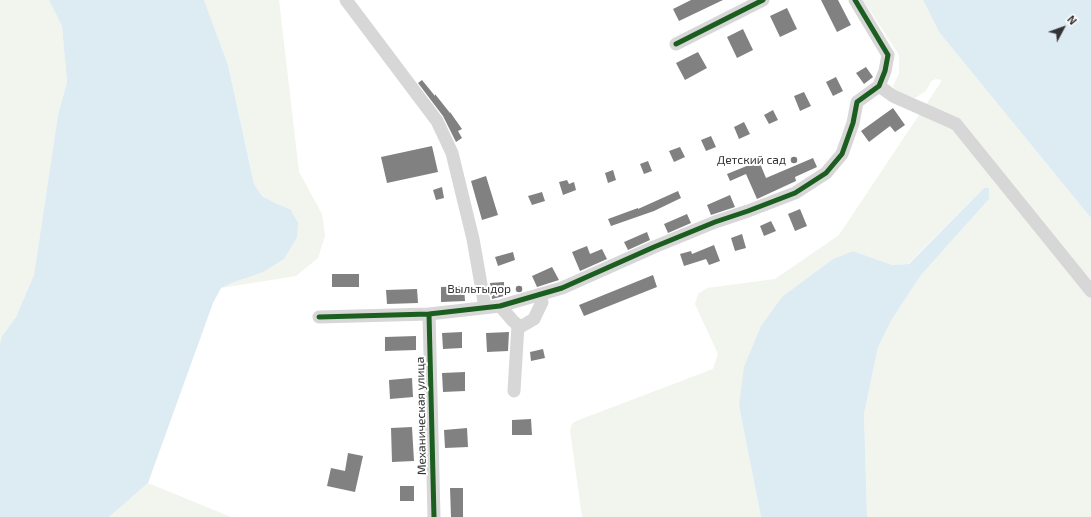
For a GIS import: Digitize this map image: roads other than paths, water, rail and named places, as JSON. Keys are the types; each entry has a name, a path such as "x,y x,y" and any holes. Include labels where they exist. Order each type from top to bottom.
{"street":[{"path":"346,0 437,121 452,152 473,239 485,307"},
{"path":"319,317 429,314 500,306 562,288 654,247 715,222 795,194 826,173 842,154 853,123 857,102 878,86 885,71 888,55 855,0"},
{"path":"676,44 755,2"},
{"path":"878,86 894,96 956,124 1091,291"},
{"path":"500,306 513,321 522,326 534,319 542,302 540,295"},
{"name":"Механическая улица","path":"429,314 434,517"},
{"path":"514,391 518,325"}],"place":[{"name":"Детский сад","path":"794,160"},
{"name":"Выльтыдор","path":"519,289"}]}
